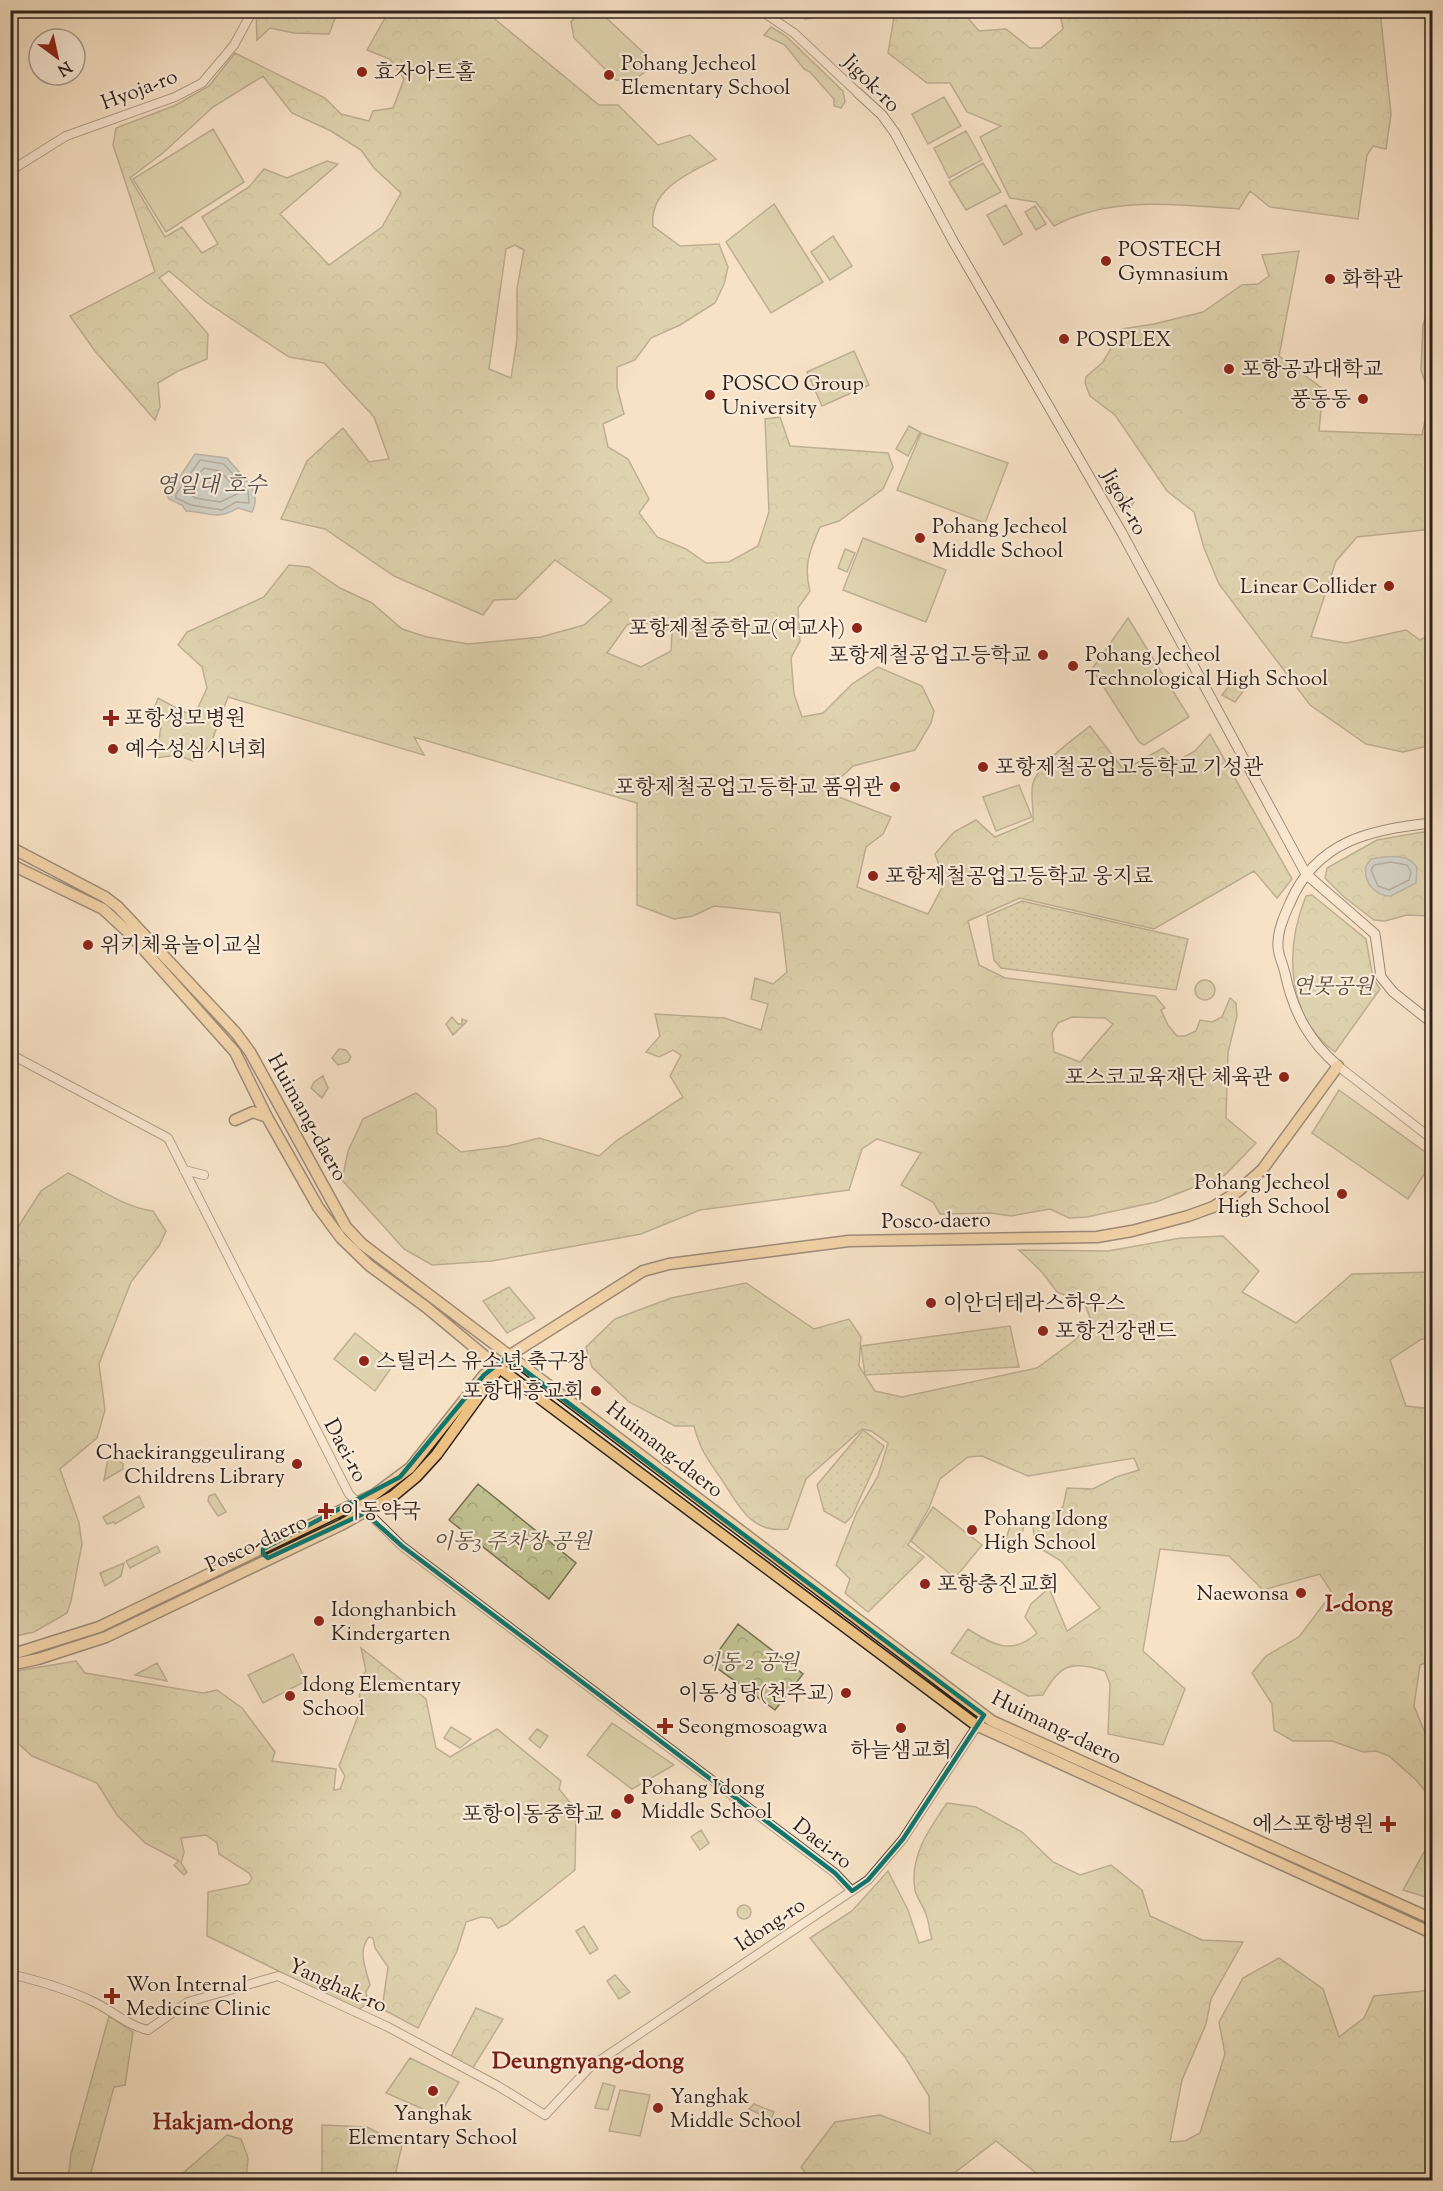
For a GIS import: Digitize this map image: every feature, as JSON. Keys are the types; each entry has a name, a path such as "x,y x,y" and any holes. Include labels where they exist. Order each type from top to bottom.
{"main road":[{"name":"Jigok-ro","path":"858,93 882,115 895,133 953,242 1122,533 1306,874 1375,934 1381,977 1393,992 1432,1023"},
{"path":"1338,1066 1313,1042 1290,1000 1278,946 1285,913 1306,874 1320,859 1359,837 1400,826 1432,823"},
{"name":"Huimang-daero","path":"11,850 105,897 135,922 243,1041 346,1227 373,1253 984,1715 1201,1817 1432,1918"},
{"name":"Huimang-daero","path":"10,864 103,909 129,933 226,1040 243,1066 267,1118 318,1207 341,1238 376,1272 426,1307 498,1367 976,1725 1432,1933"},
{"name":"Posco-daero","path":"10,1665 365,1513 402,1490 424,1468 493,1378 507,1356 636,1275 657,1267 849,1241 1097,1237 1132,1231 1188,1216 1229,1197 1262,1170 1338,1066"},
{"path":"235,1120 250,1112 256,1112 267,1118"},
{"name":"Posco-daero","path":"265,1554 390,1485 410,1468 484,1375 498,1367"},
{"path":"709,1524 717,1514"},
{"path":"764,1566 773,1555"},
{"name":"Posco-daero","path":"10,1654 28,1656"}],"street":[{"name":"Hyoja-ro","path":"10,171 66,136 175,97 202,83 234,45 253,10"},
{"name":"Jigok-ro","path":"760,10 794,33 858,93"},
{"name":"Daei-ro","path":"10,1054 168,1138 311,1422 349,1494 365,1513 412,1554 835,1873 852,1891"},
{"path":"1338,1066 1432,1139"},
{"path":"184,1170 204,1175"},
{"name":"Idong-ro","path":"545,2115 590,2067 868,1880 903,1839 984,1715"},
{"name":"Yanghak-ro","path":"10,1974 49,1982 96,2003 139,2028 148,2030 188,2002 278,1976 388,2027 498,2086 545,2115"}],"highlighted area":[{"path":"507,1357 984,1715 903,1839 868,1880 852,1891 835,1873 402,1546 365,1513 268,1558 263,1554 263,1549 400,1477 484,1375"}],"green space":[{"path":"256,11 338,11 329,34 294,33 270,28 257,40"},
{"path":"389,11 485,11 599,105 618,105 658,145 690,135 716,159 683,177 664,192 653,213 653,226 680,246 719,244 728,267 724,284 715,303 680,325 651,338 635,360 617,367 617,387 624,414 603,424 608,447 628,459 649,499 639,513 657,537 686,549 706,563 729,562 758,546 769,512 765,419 780,417 790,446 888,453 893,467 883,489 839,521 820,527 807,566 810,591 798,608 800,641 791,658 794,694 802,717 823,713 852,684 878,667 922,686 934,711 931,723 915,750 853,766 836,782 836,796 891,817 883,834 866,847 857,887 928,914 945,882 935,854 954,832 976,820 995,837 1033,821 1032,787 1037,775 1058,752 1090,726 1124,770 1163,748 1177,761 1195,751 1210,734 1292,879 1277,898 1254,871 1154,929 1020,898 968,921 979,965 1005,978 1155,996 1165,1008 1161,1010 1168,1025 1177,1036 1185,1036 1196,1031 1200,1020 1212,1022 1222,1017 1230,998 1236,1003 1237,1016 1228,1052 1226,1118 1256,1143 1225,1175 1156,1202 1087,1217 1069,1218 1050,1209 1011,1216 991,1213 940,1214 933,1202 901,1185 921,1153 877,1139 862,1149 849,1190 700,1210 641,1234 492,1261 432,1265 404,1249 342,1180 348,1151 363,1119 416,1093 436,1109 437,1133 461,1152 508,1146 539,1138 599,1156 616,1141 683,1097 670,1076 681,1055 673,1050 659,1057 646,1052 660,1036 655,1014 724,1018 761,1030 768,1004 751,999 755,978 773,984 787,972 780,913 714,906 693,916 674,919 637,905 637,803 414,737 424,755 228,697 210,746 193,761 177,755 156,758 149,745 159,739 161,727 154,709 158,698 184,712 196,712 207,688 202,667 178,645 187,632 264,597 289,565 309,567 340,588 372,603 402,629 427,637 468,644 541,637 584,625 612,600 555,560 516,599 494,600 483,615 394,576 325,529 281,519 307,461 343,428 369,462 389,459 374,417 324,363 289,357 206,302 169,271 159,278 208,334 207,359 178,371 158,383 160,407 155,420 95,351 70,316 155,272 113,145 116,128 176,105 209,86 235,53 325,98 341,114 369,121 373,111 393,108 404,79 390,59 367,50","holes":["263,76 292,113 331,131 361,150 374,168 401,193 382,227 329,265 280,214 338,164 327,161 287,178 264,169 249,187 202,217 218,244 202,253 182,227 165,237 130,178 164,152 213,107","515,245 524,250 517,288 517,340 511,378 489,369 506,249","638,620 672,632 671,651 641,667 607,653 627,625","1072,1017 1105,1018 1113,1024 1080,1062 1054,1052 1052,1033 1058,1023"]},
{"path":"581,11 599,11 648,57 645,72 632,81 616,80 574,38 571,22"},
{"path":"790,11 845,11 846,13 805,19"},
{"path":"895,11 962,11 979,31 1006,29 1030,48 1041,48 1063,29 1061,19 1054,11 1380,11 1391,114 1386,149 1373,146 1367,155 1358,219 1270,207 1250,191 1239,209 1168,204 1121,206 1075,216 1054,226 1036,202 1010,198 980,137 1001,126 967,112 950,83 927,83 888,53"},
{"path":"771,27 786,36 843,91 845,102 841,108 834,106 834,99 810,72 804,69 785,45 764,35"},
{"path":"944,97 961,126 928,144 912,114"},
{"path":"213,129 244,182 166,232 133,179"},
{"path":"966,131 982,160 949,178 934,148"},
{"path":"983,163 1001,192 966,210 949,182"},
{"path":"774,204 823,282 771,313 726,242"},
{"path":"1006,205 1022,234 1004,245 987,215"},
{"path":"1035,206 1046,224 1036,230 1025,212"},
{"path":"833,236 852,266 830,280 811,252"},
{"path":"1299,251 1279,356 1323,389 1319,431 1422,435 1430,397 1421,370 1423,325 1432,300 1432,529 1357,537 1336,561 1311,637 1346,643 1406,630 1420,640 1432,634 1432,745 1403,752 1366,744 1310,705 1219,584 1204,548 1194,512 1167,491 1115,415 1090,396 1085,383 1086,377 1103,362 1122,329 1203,312 1242,285 1258,284 1269,276 1262,255"},
{"path":"854,351 869,385 822,406 807,372"},
{"path":"909,426 920,432 908,456 896,449"},
{"path":"921,433 1008,463 985,523 897,490"},
{"path":"1121,494 1134,502 1128,511 1123,507 1120,510 1117,507 1120,503 1115,499"},
{"path":"863,538 946,570 926,622 843,590"},
{"path":"845,549 855,553 847,572 838,568"},
{"path":"1128,618 1189,717 1144,745 1139,742 1092,669"},
{"path":"1232,682 1245,689 1235,702 1222,695"},
{"path":"1019,785 1032,817 996,831 983,797"},
{"name":"연못공원","path":"1423,832 1432,833 1432,916 1407,915 1385,921 1374,920 1344,897 1325,878 1327,868 1377,840"},
{"name":"연못공원","path":"1312,895 1366,939 1373,978 1380,989 1335,1052 1306,1020 1298,1001 1294,980 1293,959 1299,916 1306,896"},
{"path":"1022,901 1188,939 1176,990 1001,968 994,960 987,916"},
{"path":"1205,980 1212,983 1215,990 1212,997 1205,1000 1198,997 1195,990 1198,983"},
{"path":"452,1017 458,1024 462,1024 462,1019 467,1021 453,1035 446,1024"},
{"path":"339,1049 346,1050 351,1057 348,1062 338,1065 332,1058"},
{"path":"323,1076 328,1088 322,1098 311,1088 314,1082"},
{"path":"1339,1090 1432,1157 1432,1162 1408,1199 1312,1133"},
{"path":"68,1173 120,1201 153,1211 166,1231 159,1246 131,1282 99,1364 105,1410 97,1438 60,1469 79,1523 82,1544 67,1613 34,1632 11,1637 10,1285 20,1262 13,1235 41,1191"},
{"path":"1223,1236 1259,1271 1242,1292 1296,1323 1352,1274 1432,1272 1432,1336 1420,1340 1390,1360 1406,1406 1432,1409 1432,1660 1420,1665 1414,1706 1432,1750 1432,1799 1416,1780 1389,1756 1376,1751 1363,1752 1332,1741 1293,1741 1274,1730 1272,1704 1252,1673 1266,1656 1299,1637 1332,1593 1320,1574 1263,1590 1229,1556 1160,1549 1143,1651 1185,1689 1163,1745 1108,1734 1110,1684 1105,1671 1083,1666 1068,1667 1055,1677 1043,1695 1028,1696 951,1653 968,1629 1002,1646 1011,1646 1028,1640 1037,1633 1025,1617 1031,1604 1049,1588 1067,1631 1100,1608 1061,1561 1035,1545 1033,1525 1063,1507 1067,1488 1093,1489 1116,1477 1139,1470 1134,1458 1028,1476 982,1456 968,1457 940,1479 929,1508 908,1545 924,1557 868,1612 845,1593 850,1579 836,1565 857,1512 878,1476 888,1443 871,1431 862,1429 806,1479 788,1529 764,1527 755,1523 734,1499 705,1454 694,1426 675,1426 629,1402 592,1367 586,1347 615,1319 671,1298 746,1283 814,1329 849,1319 861,1337 859,1366 875,1391 902,1397 1037,1368 1075,1340 1091,1321 1085,1304 1057,1292 1042,1272 1019,1250 1108,1251 1181,1238"},
{"path":"509,1287 535,1318 507,1333 483,1301"},
{"path":"1010,1326 1019,1367 865,1375 861,1346"},
{"name":"스틸러스 유소년 축구장","path":"355,1333 394,1364 375,1391 334,1359"},
{"path":"863,1430 884,1446 852,1516 845,1523 824,1511 817,1485"},
{"path":"114,1456 123,1464 123,1469 104,1480 108,1459"},
{"name":"이동3 주차장 공원","path":"478,1484 576,1563 549,1599 449,1520"},
{"path":"215,1494 226,1512 218,1516 208,1501 209,1496"},
{"path":"139,1496 144,1507 115,1524 114,1522 107,1524 103,1517"},
{"path":"933,1507 982,1545 955,1578 911,1541"},
{"path":"1011,1523 1024,1526 1017,1550 1003,1549"},
{"path":"157,1546 160,1552 130,1568 126,1561"},
{"path":"124,1563 121,1576 105,1586 100,1573"},
{"name":"이동 2 공원","path":"738,1624 803,1674 775,1710 710,1663"},
{"path":"361,1648 426,1699 436,1748 450,1757 497,1729 561,1781 559,1789 576,1810 575,1870 507,1924 498,1928 491,1918 481,1917 466,1922 457,1951 418,2028 386,2011 383,2002 388,1967 375,1948 373,1938 369,1937 365,1942 363,1954 370,1985 366,1992 368,2003 358,2010 207,1936 208,1892 248,1884 252,1879 249,1873 219,1854 217,1843 206,1835 181,1838 184,1852 181,1863 187,1872 184,1875 174,1865 179,1861 145,1843 117,1815 97,1783 32,1756 11,1737 10,1672 76,1661 85,1673 203,1693 217,1690 242,1708 275,1752 272,1761 336,1769 334,1790 340,1789 345,1776 339,1766 358,1716 361,1677 366,1671"},
{"path":"293,1654 306,1681 263,1703 248,1675"},
{"path":"157,1663 167,1681 135,1675"},
{"path":"612,1723 674,1765 632,1789 587,1755"},
{"path":"451,1727 471,1739 460,1748 444,1738"},
{"path":"537,1729 548,1736 540,1748 529,1739"},
{"path":"947,1803 976,1807 1022,1832 1053,1862 1080,1875 1111,1865 1142,1890 1150,1916 1202,1940 1243,1942 1211,1999 1206,2024 1182,2080 1170,2142 1185,2141 1200,2133 1225,2054 1219,2022 1243,1978 1279,1958 1323,1989 1339,2037 1364,2018 1374,1996 1432,1990 1432,2091 1426,2105 1432,2110 1432,2180 1045,2180 996,2141 945,2180 811,2180 801,2167 835,2122 880,2115 930,2134 929,2096 905,2057 810,1938 852,1911 888,1871 908,1910 919,1943 932,1939 926,1915 915,1890 915,1866 927,1833"},
{"path":"701,1830 709,1843 700,1850 691,1837"},
{"path":"1432,1838 1432,1899 1403,1890"},
{"path":"744,1905 749,1907 751,1912 749,1917 744,1919 739,1917 737,1912 739,1907"},
{"path":"584,1926 598,1949 590,1954 576,1931"},
{"path":"615,1975 630,1992 619,1999 607,1981"},
{"path":"476,2008 503,2019 471,2071 449,2060"},
{"path":"109,2016 133,2032 125,2085 114,2087 89,2180 68,2180 71,2154"},
{"path":"410,2058 459,2082 439,2116 386,2093"},
{"path":"603,2083 615,2086 608,2110 595,2108"},
{"path":"620,2090 650,2095 640,2136 609,2131"},
{"path":"754,2104 774,2112 771,2119 749,2109"},
{"path":"322,2125 367,2127 402,2145 394,2180 322,2180"},
{"path":"227,2135 241,2139 248,2158 246,2180 184,2180 183,2173"}],"water":[{"name":"영일대 호수","path":"195,454 227,458 253,489 255,504 252,512 238,508 218,515 186,511 182,505 169,499 167,496"},
{"path":"1402,857 1410,860 1417,867 1416,883 1391,896 1375,891 1368,883 1366,866 1371,859"}],"place":[{"name":"효자아트홀","path":"362,72"},
{"name":"Pohang Jecheol Elementary School","path":"609,75"},
{"name":"POSTECH Gymnasium","path":"1106,261"},
{"name":"화학관","path":"1330,279"},
{"name":"POSPLEX","path":"1064,339"},
{"name":"포항공과대학교","path":"1229,369"},
{"name":"POSCO Group University","path":"710,395"},
{"name":"풍동동","path":"1363,399"},
{"name":"Pohang Jecheol Middle School","path":"920,538"},
{"name":"Linear Collider","path":"1389,586"},
{"name":"포항제철중학교(여교사)","path":"857,628"},
{"name":"포항제철공업고등학교","path":"1043,655"},
{"name":"Pohang Jecheol Technological High School","path":"1073,666"},
{"name":"포항성모병원","path":"111,718"},
{"name":"예수성심시녀회","path":"113,749"},
{"name":"포항제철공업고등학교 기성관","path":"983,767"},
{"name":"포항제철공업고등학교 품위관","path":"895,787"},
{"name":"포항제철공업고등학교 웅지료","path":"873,876"},
{"name":"위키체육놀이교실","path":"88,945"},
{"name":"포스코교육재단 체육관","path":"1284,1077"},
{"name":"Pohang Jecheol High School","path":"1342,1194"},
{"name":"이안더테라스하우스","path":"931,1303"},
{"name":"포항건강랜드","path":"1043,1331"},
{"name":"스틸러스 유소년 축구장","path":"364,1361"},
{"name":"포항대흥교회","path":"596,1391"},
{"name":"Chaekiranggeulirang Childrens Library","path":"297,1464"},
{"name":"이동약국","path":"326,1511"},
{"name":"Pohang Idong High School","path":"972,1530"},
{"name":"포항충진교회","path":"925,1584"},
{"name":"Naewonsa","path":"1301,1593"},
{"name":"Idonghanbich Kindergarten","path":"319,1621"},
{"name":"이동성당(천주교)","path":"846,1693"},
{"name":"Idong Elementary School","path":"290,1696"},
{"name":"Seongmosoagwa","path":"665,1726"},
{"name":"하늘샘교회","path":"901,1728"},
{"name":"Pohang Idong Middle School","path":"629,1799"},
{"name":"포항이동중학교","path":"616,1814"},
{"name":"에스포항병원","path":"1388,1824"},
{"name":"Won Internal Medicine Clinic","path":"112,1996"},
{"name":"Yanghak Elementary School","path":"433,2091"},
{"name":"Yanghak Middle School","path":"658,2108"}],"district":[{"name":"I-dong","path":"1359,1603"},
{"name":"Deungnyang-dong","path":"588,2060"},
{"name":"Hakjam-dong","path":"223,2121"}]}
